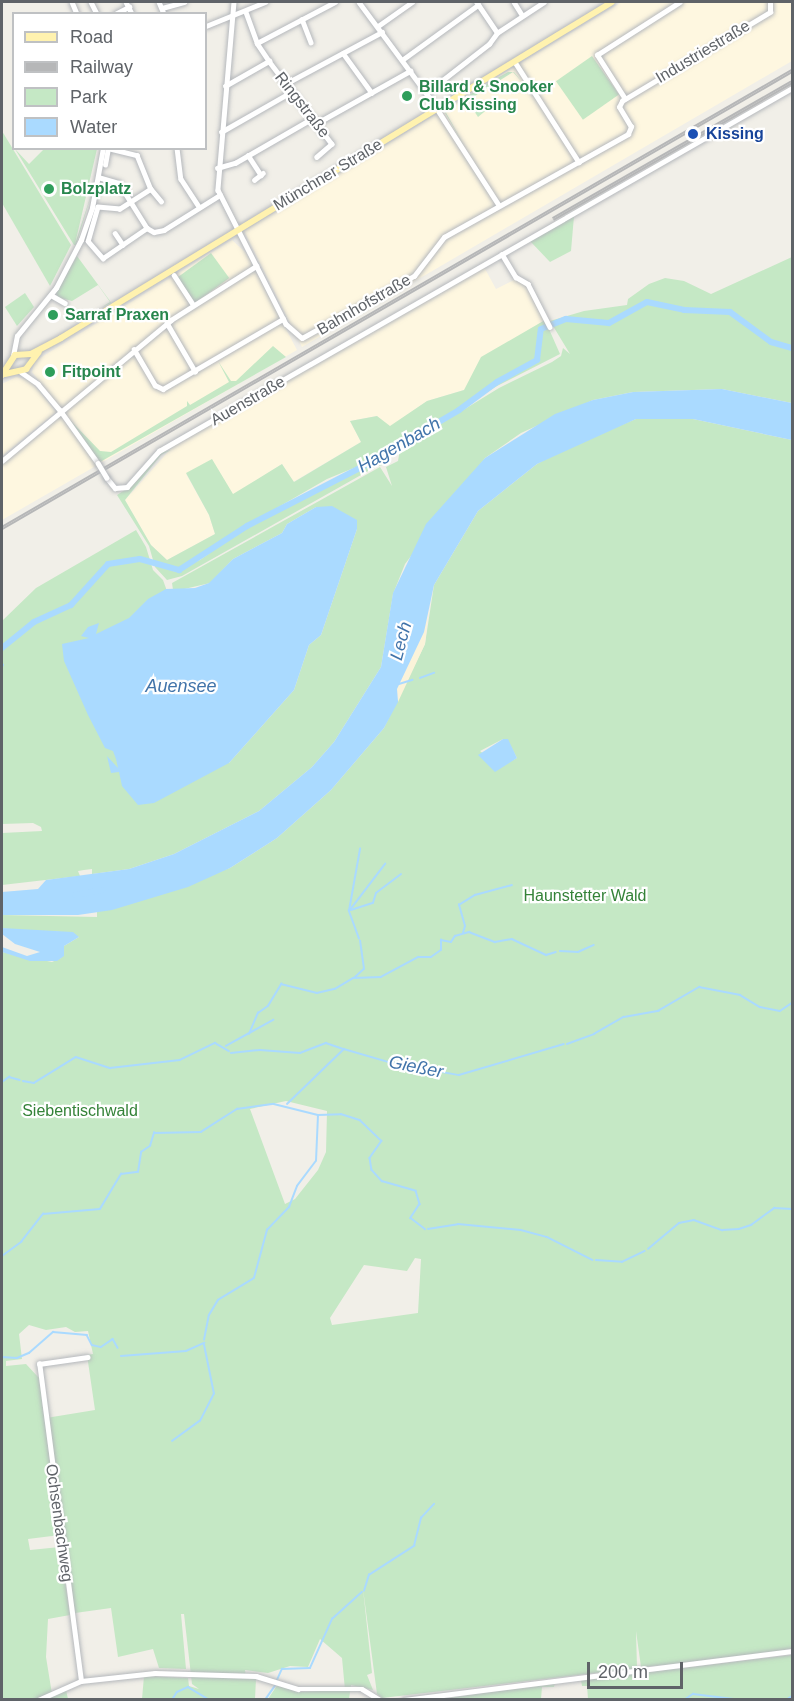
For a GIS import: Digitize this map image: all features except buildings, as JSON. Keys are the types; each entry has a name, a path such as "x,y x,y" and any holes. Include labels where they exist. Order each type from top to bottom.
{"main road":[{"name":"Münchner Straße","path":"12,359 44,348 612,2"},
{"name":"Münchner Straße","path":"19,371 28,366 44,348"},
{"path":"23,354 28,366"},
{"path":"12,359 19,371 2,375 12,359"}],"street":[{"path":"126,2 131,12"},
{"path":"159,2 163,11 184,2"},
{"name":"Bahnhofstraße","path":"234,2 217,168 220,195 283,319 298,337 314,335 414,276 440,241 630,131 619,106 626,99"},
{"path":"207,26 232,18 265,2"},
{"path":"257,43 335,2"},
{"path":"359,2 411,71 499,206"},
{"path":"378,26 412,2"},
{"path":"514,2 522,15"},
{"path":"426,93 489,44 497,33 544,2"},
{"path":"626,99 597,55 680,2"},
{"name":"Industriestraße","path":"626,99 770,12 770,2"},
{"path":"402,60 477,3 497,33"},
{"path":"119,12 129,7"},
{"path":"246,12 257,43 269,61"},
{"path":"302,19 311,42"},
{"path":"285,84 382,32"},
{"path":"343,53 372,93"},
{"name":"Ringstraße","path":"225,86 269,61 332,146 317,157"},
{"path":"515,62 579,162"},
{"path":"317,123 411,71"},
{"name":"Auenstraße","path":"28,366 38,384 60,410 115,488 127,487 159,451 792,88"},
{"path":"220,132 291,92"},
{"path":"217,168 248,155 313,118"},
{"path":"12,359 20,333 51,295 81,240 103,150"},
{"path":"105,165 108,150"},
{"path":"116,150 137,155 151,189 161,201"},
{"path":"177,150 182,181 199,207"},
{"path":"248,155 261,175 254,180"},
{"path":"98,177 117,182 147,228 161,232 220,195"},
{"path":"147,228 101,259 88,236 98,207 118,209 151,189"},
{"path":"115,233 123,245"},
{"path":"502,254 516,278 528,284 549,325"},
{"path":"2,461 60,410 167,323 193,304 256,266"},
{"path":"174,275 193,304"},
{"path":"51,295 65,303"},
{"path":"135,349 159,388 195,371 283,319"},
{"path":"167,323 195,371"},
{"path":"20,333 17,346 23,354"},
{"name":"Auenstraße","path":"19,371 38,384"},
{"name":"Ochsenbachweg","path":"81,1681 39,1364 88,1357"},
{"path":"404,1700 792,1651"},
{"path":"38,1700 81,1681 143,1673 256,1676 305,1689 362,1689 379,1699"}],"shaded area":[{"path":"622,2 792,2 792,61 302,347 244,231"},
{"path":"232,240 246,253 297,350 2,520 2,465 64,413 32,372 35,361"},
{"path":"484,267 496,289 516,279 528,285 545,320 500,348 464,390 427,401 390,427 377,416 350,421 361,442 293,482 282,464 233,495 186,474 209,515 215,534 167,560 151,545 125,500 175,444"},
{"path":"16,377 30,380 56,412 2,456 2,384"}],"green space":[{"path":"592,56 619,95 583,120 556,81"},
{"path":"508,72 513,72 470,99 479,111 497,99 503,110 495,103 478,117 465,97"},
{"path":"2,131 71,245 50,286 2,203"},
{"path":"16,150 29,164 43,150 97,150 75,244 93,189 76,245 74,245"},
{"path":"574,216 571,251 550,262 530,241"},
{"path":"211,253 229,278 195,303 177,278"},
{"path":"77,256 110,301 111,303 102,307 110,302 98,285 72,301 57,297 56,292"},
{"path":"792,257 792,403 722,389 633,392 593,400 521,433 485,458 405,564 393,594 381,667 334,742 312,767 259,811 174,854 129,869 92,874 92,869 84,870 78,871 80,876 2,885 2,833 42,831 41,827 33,823 2,824 2,621 36,588 136,530 146,547 153,570 163,580 229,763 294,690 309,645 321,635 357,529 340,512 316,507 287,524 282,533 233,559 210,583 173,590 172,583 380,467 392,486 386,467 398,461 400,449 499,388 552,362 561,356 563,348 570,354 550,321 584,311 627,305 628,299 649,284 665,278 684,281 711,294"},
{"path":"25,293 34,307 17,326 5,307"},
{"path":"545,320 560,354 497,386 466,405 497,382 517,374 540,358 539,345 539,356 522,370 496,381 459,409 361,465 327,479 242,528 173,572 200,560 248,526 345,473 362,468 436,424 390,453 389,464 377,466 182,576 167,580 155,567 149,546 117,495 131,486 160,453 171,450 161,455 125,500 151,545 167,560 215,534 209,515 186,473 212,459 233,494 282,464 294,482 361,442 350,421 377,416 390,426 427,401 464,390 481,357"},
{"path":"273,346 286,357 100,462 70,420 100,451 111,452 187,406 187,401 190,405 229,382 218,361 231,381 236,381"},
{"path":"666,417 693,419 792,440 792,1649 725,1660 641,1667 636,1631 637,1668 382,1698 377,1694 363,1589 372,1673 367,1675 373,1690 351,1685 349,1699 268,1699 278,1684 298,1692 345,1690 342,1658 320,1639 308,1667 290,1666 268,1673 245,1670 246,1678 256,1679 255,1699 142,1699 144,1676 188,1678 189,1686 199,1689 192,1684 184,1614 181,1614 186,1669 159,1668 153,1649 118,1657 111,1608 75,1613 46,1418 95,1410 87,1355 93,1354 88,1331 75,1332 66,1327 46,1330 29,1325 19,1334 22,1359 6,1361 6,1366 26,1364 39,1378 60,1535 28,1539 30,1550 60,1547 70,1615 48,1619 46,1657 52,1694 66,1690 68,1699 2,1699 2,952 52,962 61,958 64,946 79,937 55,931 36,933 2,928 2,915 97,917 97,912 230,868 277,838 331,790 384,728 425,644 434,585 478,511 537,464 570,446 636,419","holes":["507,739 517,758 500,767 480,751","286,1101 327,1111 326,1152 318,1170 295,1199 285,1204 250,1109","415,1258 421,1259 418,1313 332,1325 330,1318 364,1265 407,1271"]},
{"path":"792,1655 792,1699 588,1699 587,1686 582,1686 581,1680"},
{"path":"555,1682 554,1687 542,1687 541,1699 436,1700"}],"sand":[{"path":"429,608 425,644 398,702 397,689 424,632"}],"water":[{"path":"722,389 792,403 792,440 693,419 636,419 537,464 478,511 434,585 424,632 397,689 398,702 384,728 331,790 277,838 230,868 188,887 112,910 78,915 2,915 2,892 38,889 46,880 129,869 174,854 259,811 312,767 334,742 381,667 393,593 426,524 485,458 555,414 593,400 633,392"},
{"name":"Auensee","path":"332,506 357,520 357,529 321,635 309,645 294,690 229,763 154,803 138,805 122,786 119,772 111,773 107,756 118,768 113,751 105,748 88,715 64,661 62,644 89,638 81,636 88,627 99,623 96,634 129,618 148,599 166,589 195,588 209,583 233,559 282,533 287,524 316,507"},
{"path":"503,739 508,739 517,758 495,772 478,755"},
{"path":"2,928 73,932 79,937 64,946 64,956 57,961 30,961 2,952 2,947 27,956 40,952 15,944 2,934"}],"waterway":[{"name":"Hagenbach","path":"2,648 34,622 71,605 108,564 140,559 179,570 247,526 362,467 459,410 497,382 537,360 541,329 566,319 609,323 647,302 684,310 730,312 771,342 792,348"},
{"path":"420,678 434,673"},
{"path":"399,684 412,680"},
{"path":"359,939 349,911 360,849"},
{"path":"350,910 385,864"},
{"path":"351,910 373,903 376,893 401,874"},
{"path":"463,933 465,926 459,905 475,895 512,885"},
{"name":"Lech","path":"75,895 103,890"},
{"path":"249,1034 258,1013 268,1006 281,984 317,993 335,989 353,978 381,977 418,957 431,957 441,950 441,940 451,942 455,936 469,932 495,942 512,939 546,955 556,952"},
{"path":"355,977 364,969 360,941"},
{"path":"560,951 578,952 594,945"},
{"name":"Gießer","path":"567,1044 594,1034 624,1017 658,1011 699,987 740,995 760,1007 780,1011 792,1003"},
{"path":"226,1046 273,1020"},
{"path":"23,1081 34,1083 76,1057 110,1068 180,1060 215,1043 229,1051"},
{"path":"231,1053 260,1050 300,1053 326,1043 343,1049"},
{"name":"Gießer","path":"287,1104 344,1049 392,1063 459,1075 564,1044"},
{"path":"2,1082 9,1077 20,1080"},
{"path":"2,1256 21,1242 43,1214 100,1209 121,1174 138,1172 141,1152 150,1146 154,1133 201,1132 237,1109 274,1104 318,1115 341,1114 360,1120 382,1141 370,1158 372,1170 382,1181 416,1191 420,1204 411,1218 425,1229"},
{"path":"204,1340 209,1315 218,1300 254,1278 267,1230 289,1207 297,1186 316,1161 318,1116"},
{"path":"648,1249 679,1223 694,1220 722,1230 739,1229 751,1225 774,1208 792,1209"},
{"path":"428,1229 458,1224 521,1230 547,1237 593,1260"},
{"path":"596,1260 622,1262 645,1251"},
{"path":"2,1357 17,1358 29,1353 53,1332 87,1335 92,1345 101,1347 113,1339 118,1348"},
{"path":"121,1356 186,1351 204,1343"},
{"path":"172,1441 200,1421 214,1394 204,1345"},
{"path":"364,1591 369,1575 414,1546 421,1518 434,1504"},
{"path":"277,1680 282,1669 310,1668 332,1619 362,1592"},
{"path":"265,1700 276,1684"},
{"path":"172,1700 177,1692 188,1687 210,1700"},
{"path":"684,1700 693,1694 742,1700"},
{"path":"786,1700 792,1696"}],"railway":[{"path":"2,528 792,71"},
{"path":"553,219 792,82"}],"place":[{"name":"Billard & Snooker Club Kissing","path":"407,96"},
{"name":"Kissing","path":"693,134"},
{"name":"Bolzplatz","path":"49,189"},
{"name":"Sarraf Praxen","path":"53,315"},
{"name":"Fitpoint","path":"50,372"}],"park label":[{"name":"Haunstetter Wald","path":"585,896"},
{"name":"Siebentischwald","path":"80,1111"}]}
